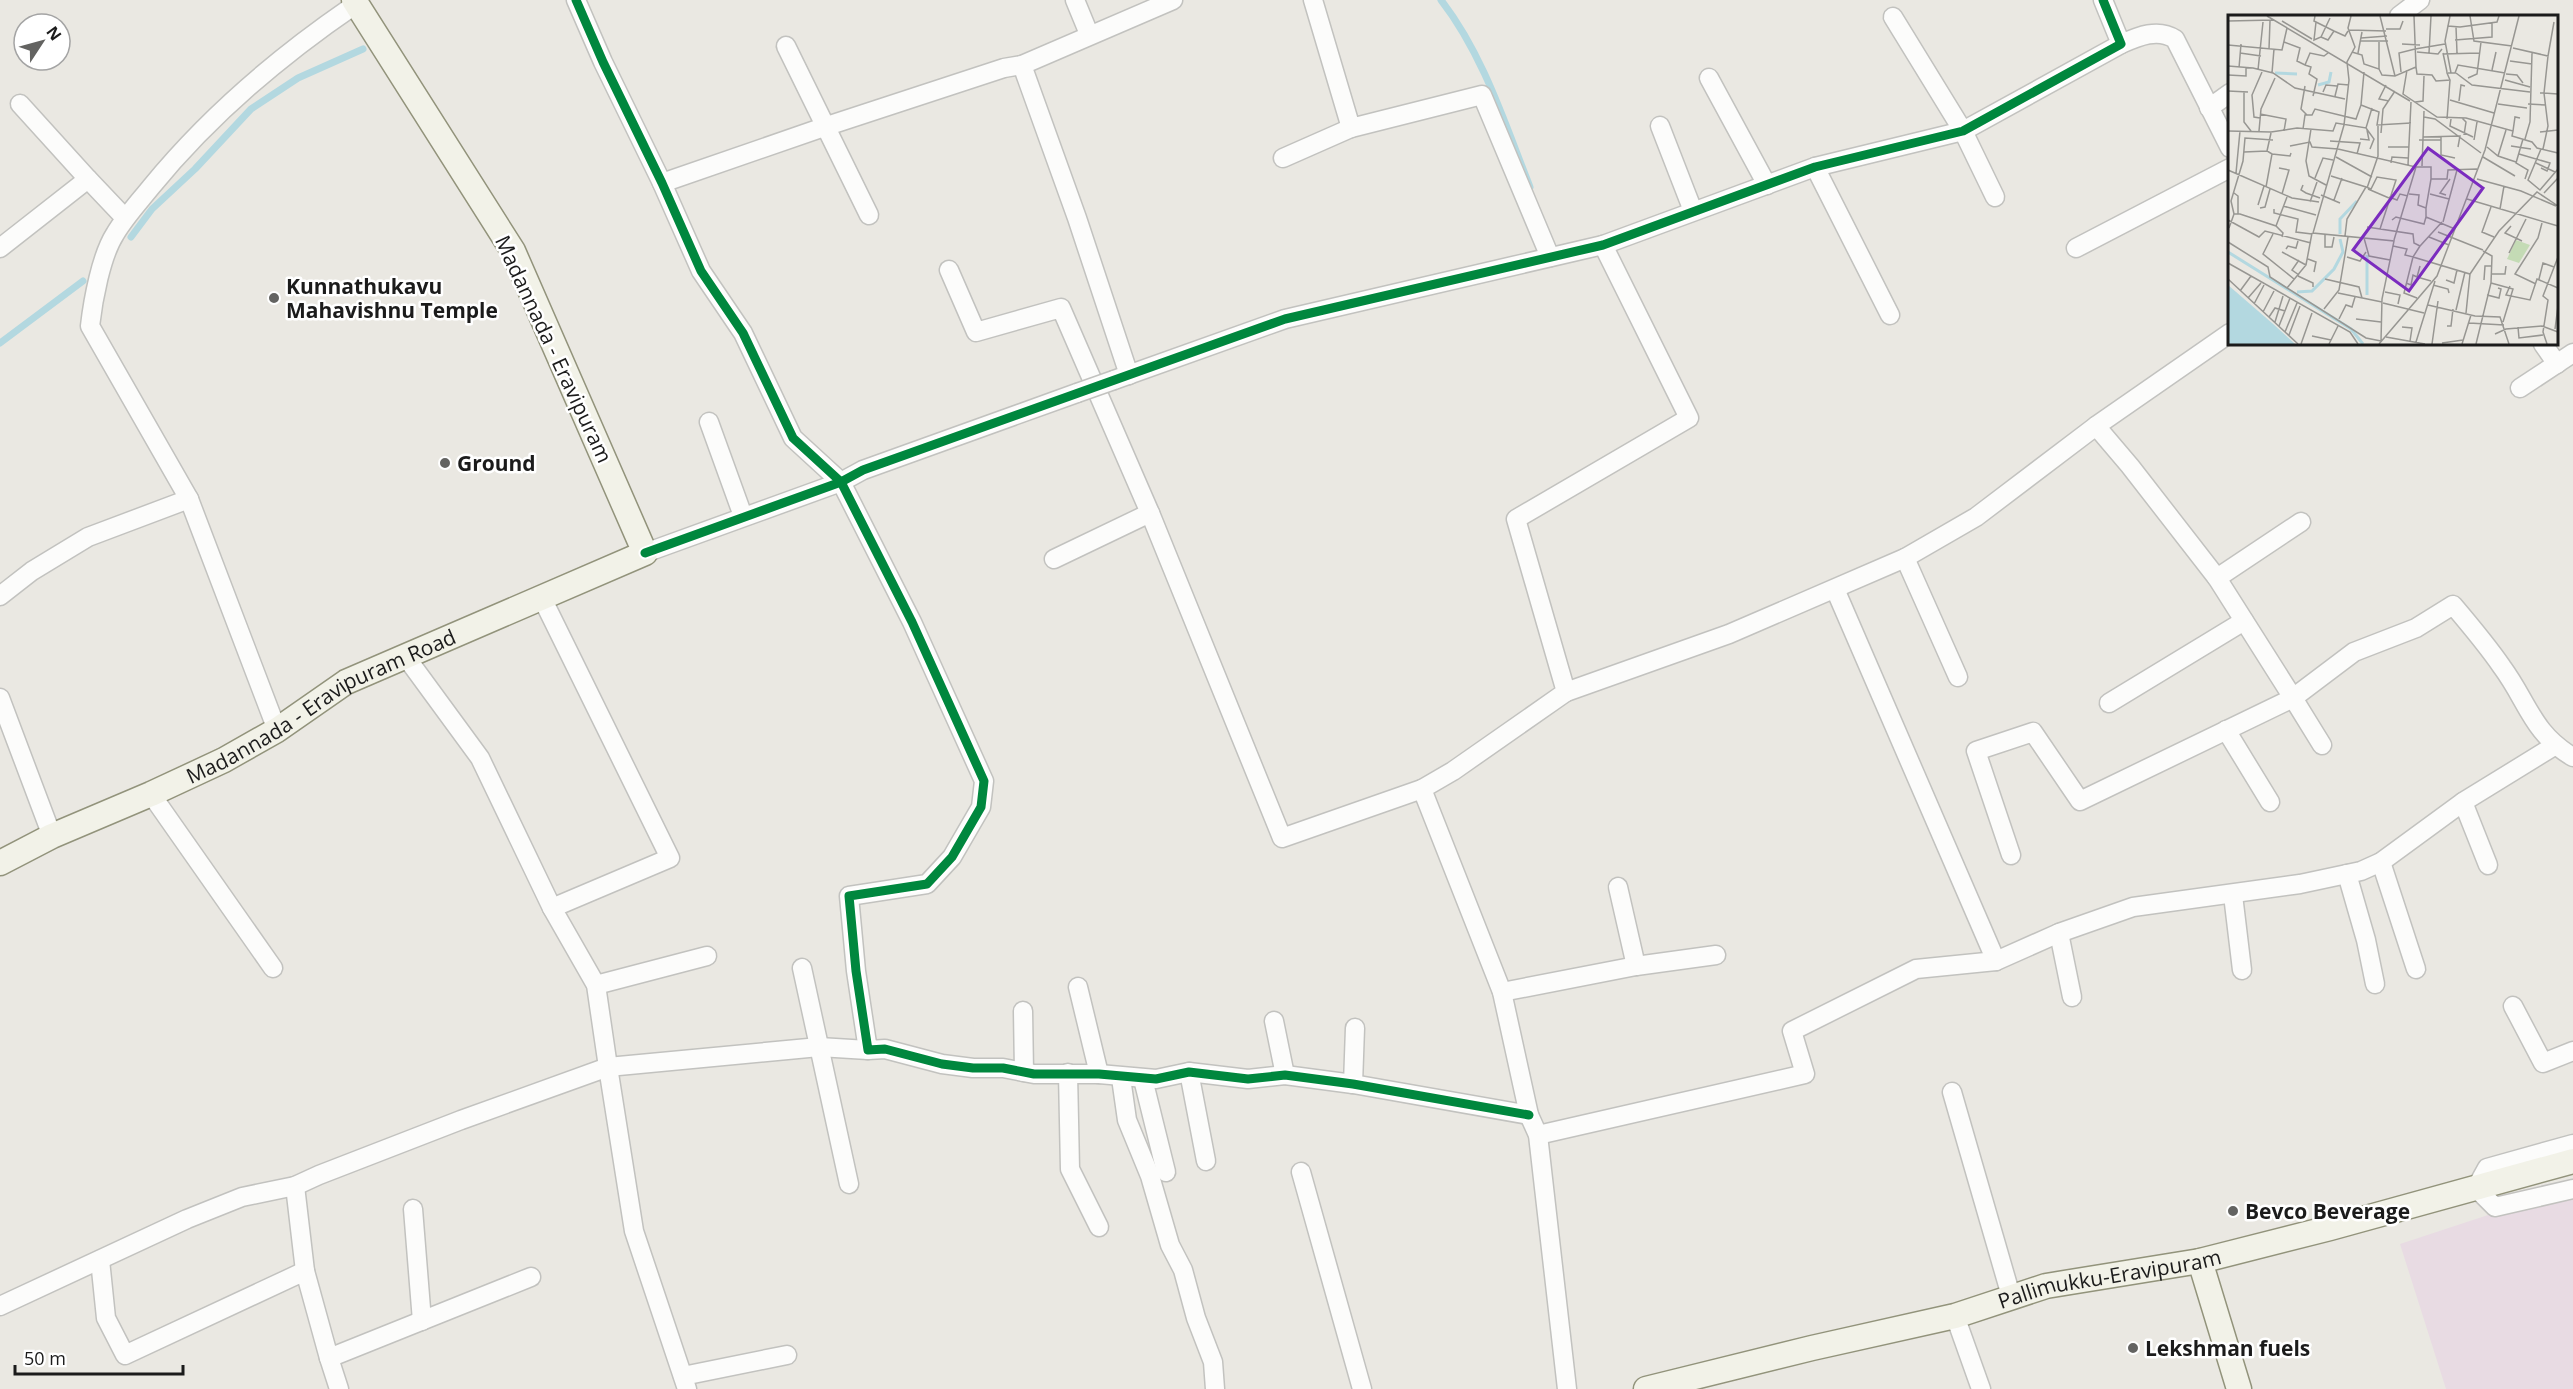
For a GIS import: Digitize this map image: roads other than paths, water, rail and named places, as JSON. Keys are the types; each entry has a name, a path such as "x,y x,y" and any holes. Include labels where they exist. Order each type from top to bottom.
{"main road":[{"name":"Madannada - Eravipuram","path":"355,2 513,251 645,553"},
{"name":"Madannada - Eravipuram Road","path":"0,863 52,836 152,794 224,760 277,730 346,682 645,553"},
{"name":"Pallimukku-Eravipuram","path":"1646,1389 1701,1382 1954,1316 2046,1286 2200,1262 2573,1161"},
{"path":"2200,1262 2240,1389"}],"street":[{"path":"576,0 701,271 743,333 793,438 841,482 912,622 984,781 981,807 952,857 927,884 849,896 856,971 868,1050"},
{"path":"1075,0 1089,34"},
{"path":"662,183 824,127 1004,68 1022,65 1089,34 1173,0"},
{"path":"1313,0 1351,128"},
{"path":"2103,0 2121,44"},
{"path":"2400,15 2420,0"},
{"path":"277,730 189,499 90,326 94,295 113,236 125,218 194,139 248,88 307,37 355,2"},
{"path":"1893,17 1963,131 1995,197"},
{"path":"645,553 841,482 863,470 1285,319 1603,245 1815,167 1963,131 2121,44 2154,33 2165,33 2175,39 2228,146"},
{"path":"786,46 869,215"},
{"path":"1022,65 1077,218 1122,378"},
{"path":"1709,78 1767,185"},
{"path":"2209,108 2228,94"},
{"path":"1283,158 1351,128 1482,95 1550,257"},
{"path":"20,104 125,218"},
{"path":"1660,126 1694,211"},
{"path":"1815,167 1890,315"},
{"path":"2076,248 2228,169"},
{"path":"0,248 88,179"},
{"path":"1566,692 1516,519 1689,418 1603,245"},
{"path":"950,270 976,332 1061,308 1150,513 1282,838 1422,789 1453,771 1566,692 1729,634 1905,558 1976,517 2096,426 2228,334"},
{"path":"2544,345 2557,364"},
{"path":"2520,388 2573,353"},
{"path":"709,422 742,516"},
{"path":"2096,426 2217,578 2322,745"},
{"path":"0,596 32,571 88,537 189,499"},
{"path":"1053,559 1150,513"},
{"path":"2217,578 2301,522"},
{"path":"1905,558 1958,677"},
{"path":"1835,589 1996,961"},
{"path":"542,598 670,858 552,908"},
{"path":"2011,855 1976,751 2033,732 2080,801 2293,698 2354,652 2416,628 2453,604 2504,669 2529,714 2554,746 2573,757"},
{"path":"2109,703 2244,621"},
{"path":"406,657 480,758 552,908 596,985 634,1231 685,1383 787,1355"},
{"path":"0,698 52,836"},
{"path":"2226,730 2270,802"},
{"path":"1538,1135 1805,1074 1792,1031 1916,969 1996,961 2059,933 2133,908 2233,895 2361,871 2381,862 2463,802 2554,746"},
{"path":"1422,789 1502,992 1529,1115 1538,1135 1567,1389"},
{"path":"152,794 273,968"},
{"path":"2463,802 2488,865"},
{"path":"2381,862 2416,969"},
{"path":"2347,874 2376,984"},
{"path":"1618,887 1636,966"},
{"path":"2233,895 2242,970"},
{"path":"2059,933 2072,997"},
{"path":"1502,992 1636,966 1716,955"},
{"path":"596,985 707,956"},
{"path":"802,968 849,1184"},
{"path":"1078,987 1099,1074"},
{"path":"2514,1006 2542,1064 2573,1051"},
{"path":"1023,1011 1024,1072"},
{"path":"1274,1021 1285,1075"},
{"path":"1353,1084 1355,1028"},
{"path":"0,1306 187,1219 242,1197 296,1186 319,1174 461,1120 608,1068 819,1047 885,1049 952,1066 1003,1068 1034,1074 1099,1074 1143,1079 1156,1079 1189,1072 1248,1079 1285,1075 1353,1084 1529,1115"},
{"path":"1189,1072 1206,1161"},
{"path":"1068,1073 1070,1169 1099,1227"},
{"path":"1121,1078 1128,1120 1150,1176 1170,1245 1184,1270 1196,1318 1213,1362 1215,1389"},
{"path":"1143,1079 1166,1172"},
{"path":"1952,1092 2011,1296"},
{"path":"2573,1144 2487,1168 2476,1188 2495,1207 2573,1189"},
{"path":"1301,1172 1362,1389"},
{"path":"296,1186 304,1271 339,1389"},
{"path":"413,1209 422,1321"},
{"path":"100,1260 106,1318 125,1355 304,1271"},
{"path":"329,1358 531,1277"},
{"path":"1954,1316 1981,1389"}],"waterway":[{"path":"1441,0 1456,21 1481,66 1530,187"},
{"path":"131,237 152,209 195,169 251,109 298,78 363,49"},
{"path":"0,343 83,281"}],"place":[{"name":"Kunnathukavu Mahavishnu Temple","path":"274,298"},
{"name":"Ground","path":"445,463"},
{"name":"Bevco Beverage","path":"2233,1211"},
{"name":"Lekshman fuels","path":"2133,1348"}]}
